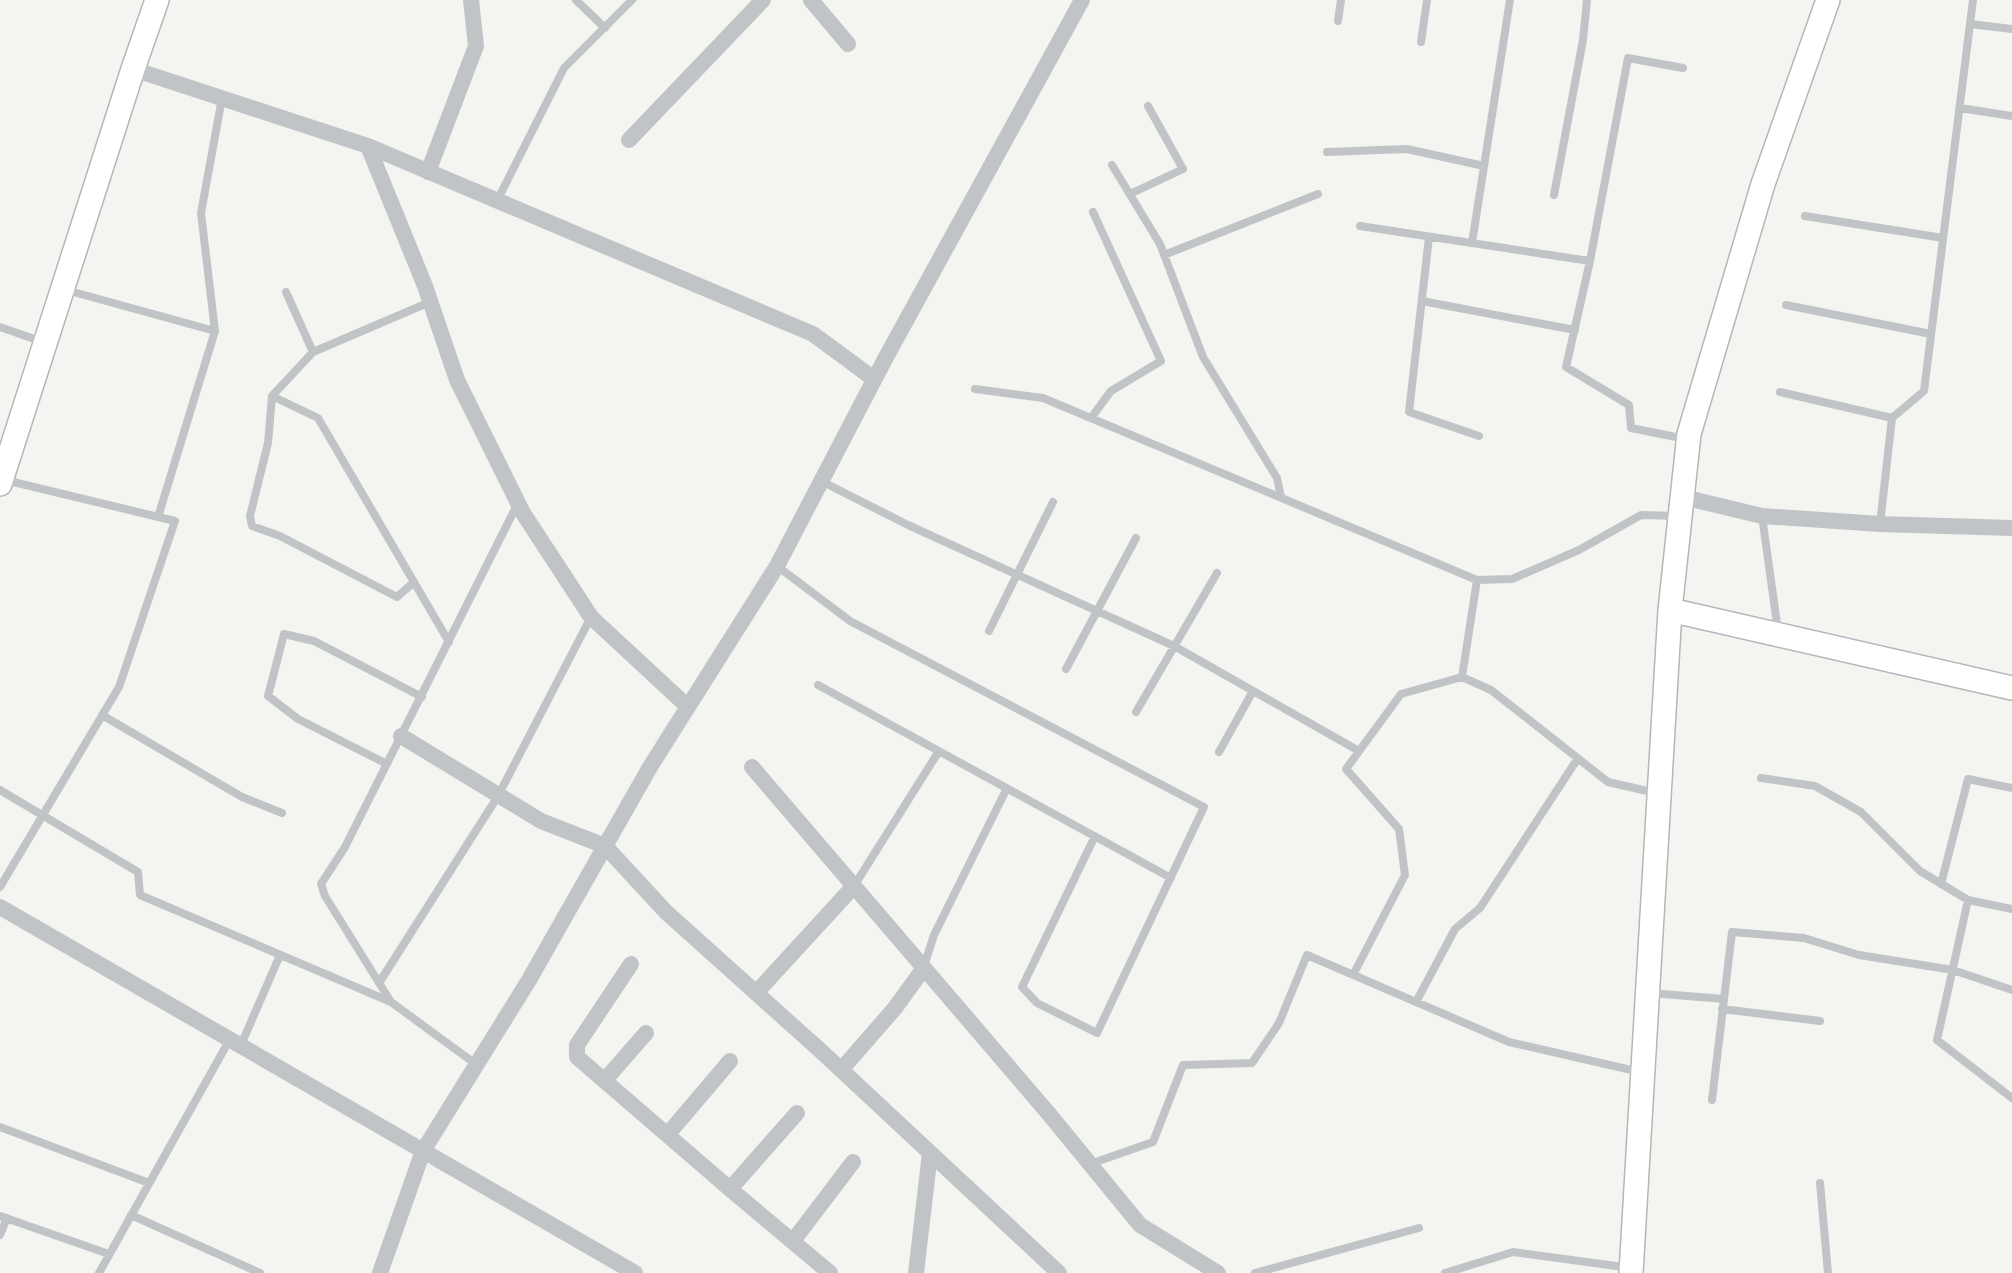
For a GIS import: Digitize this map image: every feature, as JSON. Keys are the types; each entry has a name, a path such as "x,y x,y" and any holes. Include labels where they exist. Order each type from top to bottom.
{"street":[{"path":"1,482 132,69 157,0"},
{"path":"428,172 476,46 471,0"},
{"path":"629,140 763,0"},
{"path":"811,0 848,44"},
{"path":"380,1273 423,1151 529,980 650,767 777,566 874,379 1082,0"},
{"path":"1631,1270 1670,611 1689,440 1763,184 1828,0"},
{"path":"132,69 368,146 813,334 874,379"},
{"path":"368,146 430,302 457,380 518,503 591,617 688,707"},
{"path":"1681,507 1880,524 2012,528"},
{"path":"1670,611 2012,688"},
{"path":"401,736 541,821 605,846 666,912 1059,1273"},
{"path":"752,767 1140,1226 1218,1273"},
{"path":"756,993 854,886"},
{"path":"0,907 635,1273"},
{"path":"631,964 577,1045 577,1057 830,1273"},
{"path":"841,1070 895,1008 924,968"},
{"path":"605,1080 646,1032"},
{"path":"668,1134 730,1061"},
{"path":"730,1189 797,1112"},
{"path":"916,1273 930,1153"},
{"path":"793,1241 853,1162"}],"lane":[{"path":"576,0 605,27"},
{"path":"497,201 564,68 632,0"},
{"path":"1338,21 1340,0"},
{"path":"1421,42 1427,0"},
{"path":"1472,243 1510,0"},
{"path":"1554,195 1583,40 1587,0"},
{"path":"1880,524 1892,418 1924,391 1973,0"},
{"path":"1970,23 2012,29"},
{"path":"1683,68 1628,58 1590,261 1566,367 1629,405 1631,428 1689,440"},
{"path":"158,517 215,331 201,213 221,98"},
{"path":"1130,194 1183,169 1148,106"},
{"path":"1960,108 2012,116"},
{"path":"1327,152 1406,149 1484,166"},
{"path":"1112,165 1164,255 1203,357 1277,478 1281,497"},
{"path":"1164,255 1318,194"},
{"path":"1091,418 1111,391 1161,361 1093,212"},
{"path":"1805,216 1943,238"},
{"path":"1360,226 1590,261"},
{"path":"1429,237 1409,412 1479,436"},
{"path":"62,289 215,331"},
{"path":"286,292 313,352"},
{"path":"1422,301 1575,330"},
{"path":"414,582 397,597 281,536 252,526 250,516 268,443 272,396 313,352 430,302"},
{"path":"1786,305 1931,334"},
{"path":"0,327 45,343"},
{"path":"975,389 1043,398 1477,580 1512,579 1579,550 1641,514 1681,507"},
{"path":"1780,393 1892,418"},
{"path":"272,396 318,418 450,642"},
{"path":"821,481 908,525 1174,646 1359,751"},
{"path":"0,887 119,687 175,521 1,482"},
{"path":"989,631 1054,502"},
{"path":"391,1002 320,884 345,847 518,503"},
{"path":"1762,516 1779,635"},
{"path":"1066,669 1136,538"},
{"path":"777,566 850,621 1204,807 1097,1033 1037,1003 1022,987 1095,836"},
{"path":"1136,712 1217,573"},
{"path":"1462,677 1477,580"},
{"path":"379,983 498,796 591,617"},
{"path":"387,764 298,719 268,696 284,634 314,641 422,696"},
{"path":"1353,975 1405,875 1399,829 1346,769 1401,694 1462,677 1490,690 1608,782 1659,794"},
{"path":"818,685 1171,878"},
{"path":"1219,751 1253,691"},
{"path":"102,715 242,797 282,813"},
{"path":"854,886 939,751"},
{"path":"1416,1002 1455,929 1480,908 1578,758"},
{"path":"1761,778 1815,786 1861,812 1920,871 1968,901 2012,909"},
{"path":"1941,884 1968,779 2012,788"},
{"path":"924,968 934,935 1007,788"},
{"path":"0,790 138,872 140,895 391,1002 477,1065"},
{"path":"1968,901 1937,1040 2012,1098"},
{"path":"1712,1100 1732,932 1804,938 1859,955 1953,970 2012,990"},
{"path":"99,1273 149,1184 235,1043 280,955"},
{"path":"1090,1164 1153,1142 1184,1065 1252,1063 1279,1023 1307,955 1510,1042 1642,1072"},
{"path":"1647,993 1724,999"},
{"path":"1723,1009 1820,1021"},
{"path":"0,1127 149,1184"},
{"path":"1821,1183 1828,1273"},
{"path":"131,1215 260,1273"},
{"path":"0,1235 4,1217 109,1254"},
{"path":"1255,1273 1419,1228"},
{"path":"1446,1273 1514,1252 1631,1270"}]}
